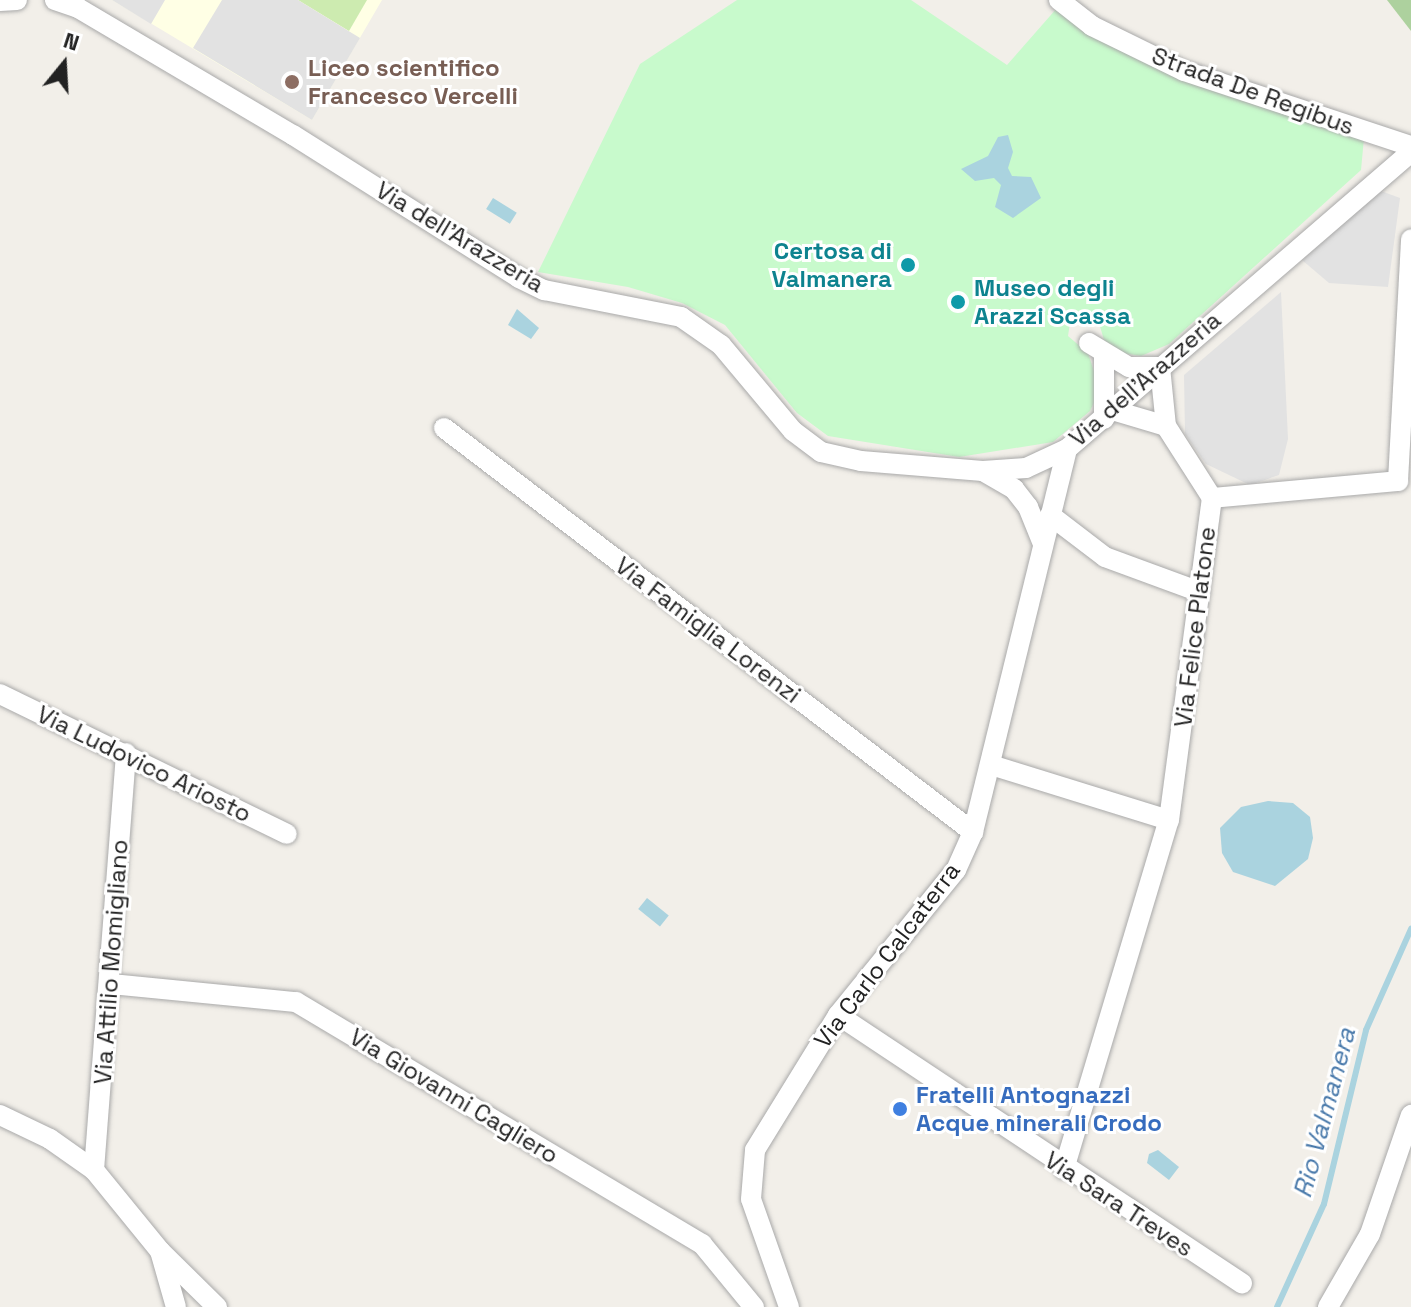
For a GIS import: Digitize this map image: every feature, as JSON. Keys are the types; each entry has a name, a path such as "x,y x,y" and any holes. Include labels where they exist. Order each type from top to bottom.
{"street":[{"path":"0,1 17,0"},
{"name":"Via dell'Arazzeria","path":"55,0 78,8 293,135 519,278 544,290 681,317 721,345 793,431 821,452 861,461 983,471 1026,468 1067,449 1411,149"},
{"name":"Strada De Regibus","path":"1059,0 1092,26 1184,71 1411,149"},
{"name":"Via Felice Platone","path":"1064,1169 1169,820 1212,498 1398,481 1411,239"},
{"path":"1166,426 1108,414 1096,350 1129,367 1160,367 1166,426 1212,498"},
{"name":"Via Famiglia Lorenzi","path":"444,428 973,832"},
{"name":"Via Carlo Calcaterra","path":"789,1307 751,1199 755,1150 838,1015 956,870 973,832 1067,449"},
{"path":"983,471 1014,489 1028,507 1043,544"},
{"path":"1050,515 1105,557 1200,592"},
{"name":"Via Ludovico Ariosto","path":"0,694 287,834"},
{"name":"Via Attilio Momigliano","path":"94,1170 111,984 126,753"},
{"path":"991,765 1169,820"},
{"name":"Via Giovanni Cagliero","path":"111,984 296,1002 702,1244 754,1307"},
{"name":"Via Sara Treves","path":"838,1015 1064,1169 1242,1283"},
{"path":"0,1115 50,1139 94,1170 160,1251 217,1307"},
{"path":"1328,1307 1370,1234 1411,1115"},
{"path":"160,1251 176,1307"}],"shaded area":[{"name":"Liceo scientifico Francesco Vercelli","path":"112,0 382,0 312,120"},
{"path":"112,0 165,0 151,24"},
{"name":"Liceo scientifico Francesco Vercelli","path":"222,0 298,0 360,38 312,120 193,48"},
{"path":"1381,191 1400,198 1388,287 1329,283 1302,260"},
{"path":"1281,292 1288,439 1279,475 1250,485 1206,464 1185,434 1184,375"}],"green space":[{"path":"298,0 367,0 349,31"},
{"path":"737,0 911,0 1007,65 1057,8 1364,138 1361,170 1169,344 1141,356 1122,353 1104,340 1099,323 1082,317 1070,323 1068,336 1088,353 1100,390 1090,411 1053,442 959,457 828,436 797,413 725,325 682,303 628,287 538,272 640,64"},
{"path":"1387,0 1411,0 1411,31"}],"water":[{"path":"1008,135 1013,152 1008,168 1012,176 1031,177 1041,198 1013,218 995,207 1001,185 994,178 975,181 961,169 988,156 998,137"},
{"path":"493,198 517,213 510,224 486,209"},
{"path":"517,309 539,328 531,339 508,325"},
{"path":"1268,801 1293,803 1310,817 1313,838 1308,859 1275,886 1233,872 1222,853 1220,828 1241,807"},
{"path":"647,898 669,916 660,927 638,909"},
{"path":"1158,1150 1179,1167 1169,1180 1147,1163 1149,1154"}],"waterway":[{"name":"Rio Valmanera","path":"1277,1307 1324,1204 1366,1030 1411,929"}],"place":[{"name":"Liceo scientifico Francesco Vercelli","path":"292,82"},
{"name":"Certosa di Valmanera","path":"908,265"},
{"name":"Museo degli Arazzi Scassa","path":"958,302"},
{"name":"Fratelli Antognazzi Acque minerali Crodo","path":"900,1109"}]}
